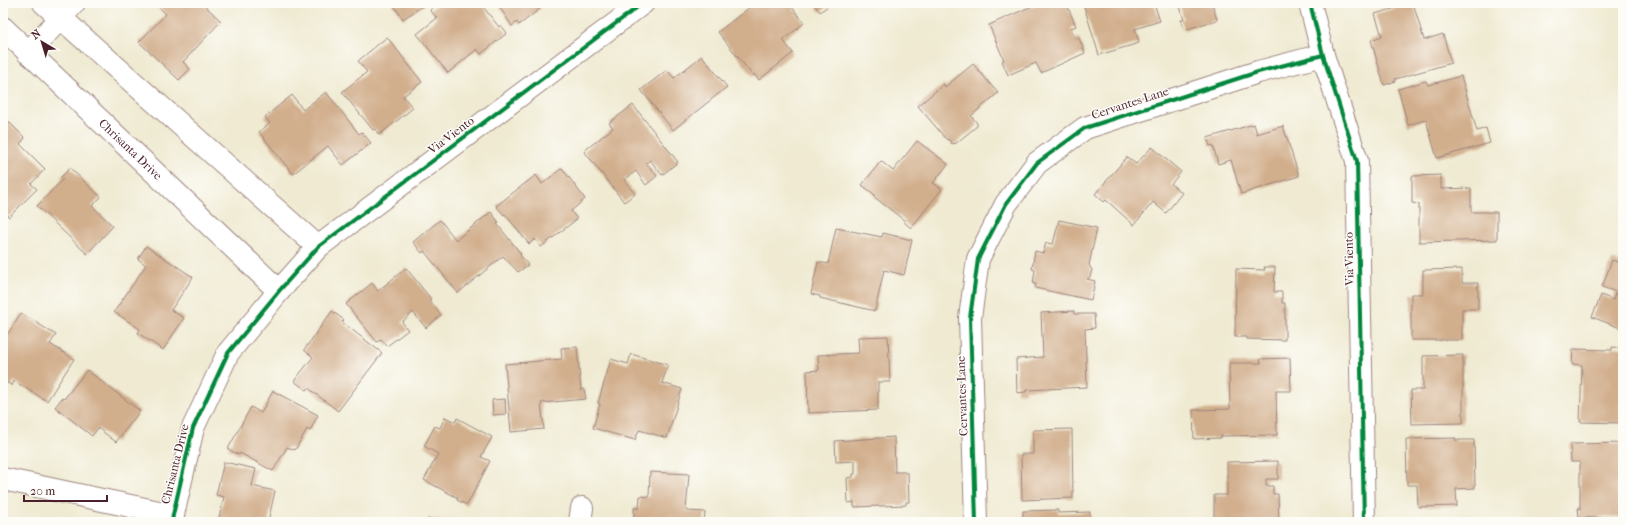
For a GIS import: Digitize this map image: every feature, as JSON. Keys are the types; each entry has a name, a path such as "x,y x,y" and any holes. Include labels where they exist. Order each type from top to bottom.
{"street":[{"path":"44,3 67,11 318,247"},
{"name":"Via Viento","path":"278,291 318,247 642,3"},
{"name":"Via Viento","path":"1310,3 1324,55 1357,161 1364,522"},
{"path":"28,53 67,11"},
{"name":"Chrisanta Drive","path":"3,28 278,291 228,353 196,421 193,428 172,518"},
{"name":"Cervantes Lane","path":"976,522 970,318 978,259 1006,204 1037,163 1085,128 1258,72 1324,55"},
{"path":"3,479 172,518"}],"building":[{"path":"154,3 202,3 221,21 183,62 190,69 179,80 139,42 166,14"},
{"path":"392,3 427,3 403,19"},
{"path":"439,3 480,3 499,27 501,25 507,33 481,54 477,49 448,73 417,34 437,18 430,10"},
{"path":"497,3 541,3 538,5 541,8 519,25 517,22 512,26"},
{"path":"747,3 789,3 804,23 783,40 793,53 759,80 754,74 753,76 718,32 750,7"},
{"path":"813,3 832,3 820,12"},
{"path":"1039,3 1066,3 1076,26 1071,28 1075,39 1079,38 1085,53 1041,73 1036,63 1008,75 1002,61 1004,60 989,25"},
{"path":"1083,3 1154,3 1160,21 1135,29 1139,43 1099,55"},
{"path":"1179,3 1212,3 1217,20 1184,30 1181,20 1184,20"},
{"path":"1413,3 1424,40 1443,34 1451,63 1395,79 1396,81 1384,85 1371,40 1382,36 1375,14"},
{"path":"387,37 422,82 403,96 413,108 379,135 375,129 373,130 342,92 367,72 358,61"},
{"path":"702,56 727,87 673,130 641,90 667,70 674,78"},
{"path":"973,64 998,93 971,116 977,123 977,126 955,144 952,144 918,106 944,84 945,87"},
{"path":"1461,76 1477,131 1486,128 1490,143 1437,158 1426,120 1408,125 1398,89 1426,81 1428,85"},
{"path":"326,92 359,134 362,132 371,143 343,165 328,146 293,174 259,132 270,123 265,117 292,95 303,110"},
{"path":"633,105 678,162 662,175 650,160 646,163 657,176 646,185 636,171 624,180 635,194 624,202 584,151 613,128 609,123"},
{"path":"3,116 25,138 20,144 45,169 31,184 37,189 9,217 3,211"},
{"path":"1254,124 1257,134 1283,126 1299,176 1241,194 1231,160 1218,164 1213,145 1210,146 1207,138"},
{"path":"917,141 948,164 933,183 942,189 911,228 904,222 905,221 873,196 875,195 862,185 881,161 893,171"},
{"path":"1152,147 1181,172 1171,184 1182,193 1166,213 1153,202 1134,225 1106,200 1104,202 1095,194 1127,157 1136,164"},
{"path":"70,168 101,197 92,206 113,226 87,254 37,206 63,179 61,177"},
{"path":"562,168 585,199 571,211 577,219 541,247 535,239 529,244 505,214 504,215 496,206 536,175 542,184"},
{"path":"1441,175 1441,189 1471,188 1471,212 1497,212 1497,240 1419,242 1419,204 1412,203 1412,176"},
{"path":"491,212 499,223 497,224 528,265 518,272 503,256 458,293 424,251 422,253 413,242 440,220 456,240"},
{"path":"1059,220 1097,228 1089,265 1092,270 1090,277 1087,279 1095,281 1091,300 1035,288 1036,284 1033,284 1035,270 1032,269 1035,251 1043,253 1046,243 1053,244"},
{"path":"836,228 882,237 883,233 912,240 904,275 884,270 875,311 820,298 820,296 811,294 818,262 828,264"},
{"path":"146,246 193,277 171,310 184,318 163,350 138,333 140,329 114,312 146,265 138,259"},
{"path":"1612,260 1623,264 1623,329 1592,317 1601,295 1613,300 1616,292 1602,287"},
{"path":"1264,267 1275,267 1274,292 1282,292 1282,303 1285,303 1285,340 1247,339 1247,337 1235,337 1236,269 1265,270"},
{"path":"406,268 431,299 429,300 441,315 426,328 413,312 402,322 408,330 387,346 381,339 377,342 346,304 372,283 378,291"},
{"path":"1462,269 1462,283 1478,283 1478,309 1462,309 1462,340 1411,340 1411,294 1423,294 1423,270"},
{"path":"332,311 344,320 342,322 382,353 338,411 308,388 306,390 294,381 313,357 304,350"},
{"path":"1074,311 1074,314 1094,314 1095,328 1085,329 1087,387 1026,390 1026,392 1017,393 1016,359 1043,357 1041,313"},
{"path":"21,313 56,335 50,344 74,359 47,401 14,381 12,386 3,380 3,341"},
{"path":"888,336 890,382 878,382 878,410 808,413 807,371 819,370 818,355 859,353 858,337"},
{"path":"577,347 581,390 584,389 586,399 541,403 544,429 511,432 505,364 562,359 561,348"},
{"path":"1612,347 1623,348 1623,423 1580,422 1582,365 1572,364 1573,349 1612,350"},
{"path":"631,354 668,365 662,383 682,389 667,438 639,430 635,440 593,428 600,404 598,403 611,359 628,364"},
{"path":"1463,355 1463,423 1412,424 1411,390 1423,390 1423,356"},
{"path":"1290,358 1291,391 1276,391 1277,435 1221,436 1221,438 1194,439 1193,410 1230,409 1229,363 1261,363 1260,359"},
{"path":"87,370 140,411 116,442 98,428 92,436 55,407 62,398 64,399"},
{"path":"273,391 318,415 310,431 307,429 295,450 287,447 273,471 240,453 239,455 228,449 251,407 261,413"},
{"path":"505,399 506,414 493,415 492,400"},
{"path":"445,417 455,422 457,418 492,437 481,457 490,461 467,505 457,500 458,498 424,480 438,454 424,446 435,426 440,428"},
{"path":"1072,429 1073,498 1022,500 1021,454 1033,454 1033,430"},
{"path":"894,437 895,472 908,473 909,502 906,502 906,505 854,507 854,502 848,503 847,478 853,477 853,474 855,474 855,461 836,462 835,441"},
{"path":"1456,438 1455,440 1474,440 1475,488 1456,489 1457,506 1418,507 1417,485 1407,485 1406,439"},
{"path":"1623,443 1623,517 1579,518 1580,462 1571,462 1570,444"},
{"path":"1278,461 1278,479 1266,479 1266,486 1273,486 1273,494 1278,494 1279,522 1217,522 1217,519 1214,520 1214,495 1227,495 1227,462"},
{"path":"224,462 256,469 252,486 275,491 268,522 218,522 224,497 216,495"},
{"path":"650,472 689,474 686,511 705,512 704,522 634,522 634,508 639,508 640,496 649,497"},
{"path":"1058,510 1058,513 1090,512 1090,522 1023,522 1023,511"},
{"path":"428,519 458,521 458,522 428,522"}],"cycle path":[{"path":"172,522 193,428 228,353 279,291 318,247 643,3"},
{"path":"1310,3 1323,55 1357,161 1364,522"},
{"path":"976,522 970,318 978,259 1006,204 1037,163 1085,128 1258,72 1323,55"}]}
